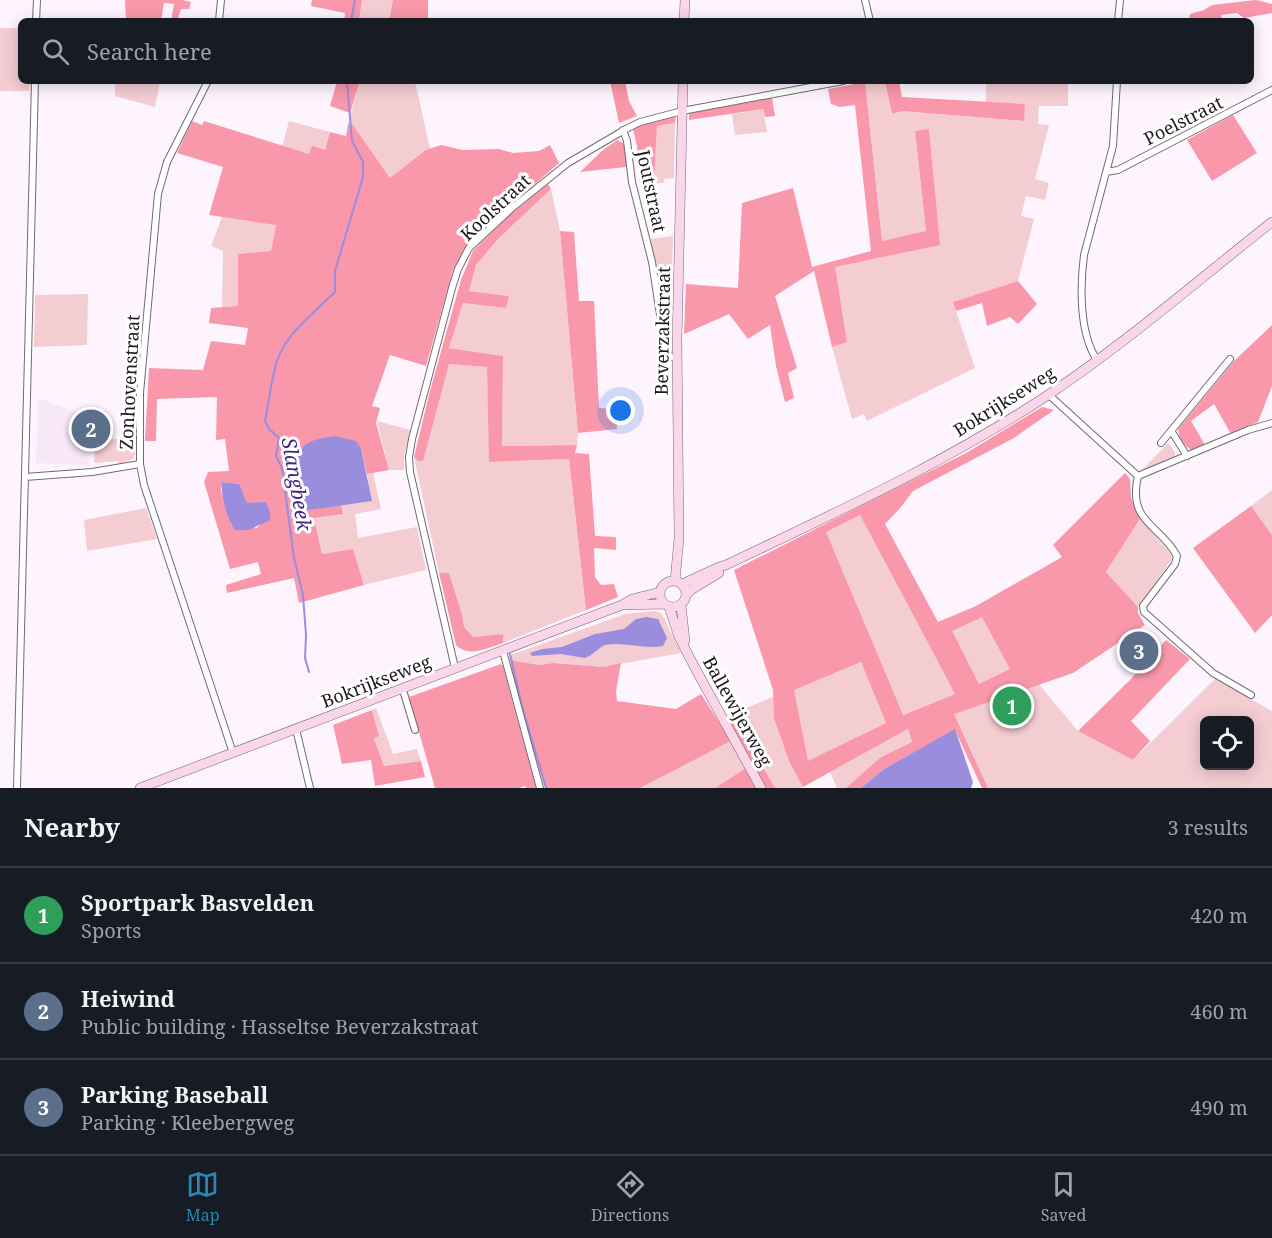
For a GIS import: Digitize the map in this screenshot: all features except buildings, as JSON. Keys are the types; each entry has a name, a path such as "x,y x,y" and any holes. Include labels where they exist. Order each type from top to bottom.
{"street":[{"path":"36,18 37,0"},
{"path":"219,18 221,0"},
{"path":"684,18 685,0"},
{"path":"865,0 869,18"},
{"path":"1118,18 1120,0"},
{"path":"17,788 35,84"},
{"name":"Zonhovenstraat","path":"206,84 167,162 158,194 140,393 140,464 144,486 233,753"},
{"name":"Beverzakstraat","path":"678,583 680,538 677,359 683,84"},
{"name":"Koolstraat","path":"455,668 412,483 409,457 452,288 470,248 512,208 568,163 640,122 682,111 827,84"},
{"path":"1097,360 1088,343 1081,286 1084,255 1113,146 1117,84"},
{"name":"Poelstraat","path":"1106,172 1118,170 1272,90"},
{"name":"Joutstraat","path":"623,130 627,141 632,182 652,262 663,341 669,356 677,359"},
{"name":"Bokrijkseweg","path":"140,788 403,690 622,605 632,599 660,592 667,583 678,583 726,566 973,441 1049,395 1272,222"},
{"path":"1161,443 1230,359"},
{"path":"1049,395 1138,476"},
{"path":"1138,476 1248,430 1272,423"},
{"path":"1172,432 1187,456"},
{"path":"25,477 92,472 140,464"},
{"path":"1138,476 1135,496 1141,514 1177,556 1174,564 1143,606 1144,612 1213,673 1251,695"},
{"name":"Bokrijkseweg","path":"622,605 681,605 691,590 726,566"},
{"path":"678,583 687,595"},
{"path":"660,592 662,601 667,605"},
{"name":"Ballewijerweg","path":"667,605 679,637 761,788"},
{"name":"Ballewijerweg","path":"681,605 686,650"},
{"path":"503,651 540,788"},
{"path":"403,690 415,730"},
{"path":"296,729 310,788"}],"shaded area":[{"path":"125,0 191,2 189,9 181,9 178,18 172,18 174,4 164,3 162,18 126,18"},
{"path":"312,0 362,0 359,18 344,18 345,13 311,6"},
{"path":"362,0 393,0 390,18 359,18"},
{"path":"393,0 428,0 428,18 390,18"},
{"path":"1256,0 1272,4 1272,13 1244,18 1237,13 1221,15 1222,18 1189,18 1190,14 1212,5"},
{"path":"0,28 18,28 18,84 30,84 29,91 0,91"},
{"path":"115,84 159,84 155,107 115,96"},
{"path":"336,84 359,84 350,113 330,106"},
{"path":"359,84 416,84 430,149 390,178 353,125 348,124"},
{"path":"611,84 626,84 629,101 637,116 619,123"},
{"path":"865,84 886,84 892,114 902,111 1023,121 1025,104 986,102 986,84 1068,84 1068,106 1039,106 1038,124 1049,125 1035,179 1049,183 1045,200 1026,196 1021,216 1034,219 1018,281 953,302 975,368 867,421 864,414 852,419 832,347 847,341 834,267 939,245 929,129 915,131 926,232 882,241"},
{"path":"865,84 882,241 926,231 915,131 929,129 940,245 835,267 847,342 832,347 814,271 775,296 797,368 788,373 794,398 785,402 776,366 770,325 748,339 729,314 684,334 686,284 738,288 742,203 793,188 812,267 871,251 855,105 840,107 831,104 828,89"},
{"path":"886,84 900,84 902,97 1025,104 1024,121 902,111 892,114"},
{"path":"772,98 775,116 765,117 763,109 689,120 689,113"},
{"path":"763,109 767,132 735,135 732,114"},
{"path":"676,114 675,123 657,126 654,183 640,184 637,146 633,129 636,126"},
{"path":"1233,115 1257,153 1212,181 1187,140"},
{"path":"192,121 202,125 204,121 309,154 312,146 325,150 330,132 346,136 348,124 353,125 390,178 426,150 441,145 463,150 499,149 513,153 539,151 550,145 559,163 469,242 453,270 426,366 390,355 372,406 380,408 376,423 389,470 367,474 361,448 303,511 341,505 343,514 314,518 322,554 353,549 364,585 299,603 294,578 227,593 226,585 261,574 258,562 230,569 204,482 208,472 229,471 225,439 216,440 217,397 157,399 156,441 145,441 149,368 203,370 211,341 245,345 248,328 209,323 211,308 238,306 238,254 271,251 276,225 209,215 223,167 177,153","holes":["222,482 238,484 247,503 262,522 257,528 232,526 221,491"]},
{"path":"289,121 330,132 325,150 309,154 282,147"},
{"path":"675,123 674,178 664,179 664,183 654,183 657,126"},
{"path":"617,140 623,143 626,151 626,167 580,172 603,150"},
{"path":"548,184 551,189 498,239 476,265 469,291 509,296 506,308 463,303 449,348 503,356 502,446 577,445 575,453 589,454 595,536 616,537 616,550 594,548 595,577 601,585 614,584 618,597 586,610 569,459 489,462 487,367 449,364 423,461 418,461 414,457 461,280 473,251 506,218"},
{"path":"551,189 560,231 578,433 577,445 502,446 503,356 449,348 463,303 506,308 509,296 469,291 476,265 498,239"},
{"path":"222,217 276,224 271,251 239,254 238,306 222,307 223,251 211,246"},
{"path":"560,231 574,232 579,301 594,301 599,408 616,409 617,429 578,433"},
{"path":"673,236 670,337 669,340 650,239"},
{"path":"1018,281 1037,304 1018,324 1010,317 987,326 982,303 956,311 953,302"},
{"path":"88,294 87,345 34,347 35,295"},
{"path":"1272,325 1272,386 1258,422 1231,434 1214,404 1191,421 1205,445 1193,451 1181,439 1178,429 1234,361"},
{"path":"449,364 487,367 490,462 569,459 586,610 503,643 503,634 473,638 464,627 449,573 439,573 414,457 418,461"},
{"path":"38,398 79,413 78,429 81,430 81,437 89,437 89,466 36,463"},
{"path":"1042,407 1054,410 1014,438 913,491 885,524 938,622 976,606 1062,557 1053,545 1125,473 1130,479 1131,498 1140,519 1106,572 1138,607 1138,613 1145,625 1073,673 954,714 988,788 982,788 955,730 884,769 861,788 846,788 881,757 912,742 908,729 803,787 789,761 774,718 773,690 734,570 968,452","holes":["860,515 955,694 903,715 826,532","982,617 1010,669 979,684 952,631","861,662 886,723 808,761 794,690"]},
{"path":"377,421 410,430 404,455 404,470 389,470"},
{"path":"335,436 356,441 361,448 372,501 303,511 299,509 296,476 300,451 308,443"},
{"path":"132,438 131,451 136,452 133,459 119,464 118,461 94,463 95,440"},
{"path":"1168,443 1175,452 1175,457 1145,472 1140,472"},
{"path":"373,473 381,509 355,514 358,538 417,527 426,570 364,585 353,549 322,554 314,518 342,514 341,505 371,501 367,474"},
{"path":"222,482 239,484 247,503 266,502 270,520 249,530 235,530 225,507"},
{"path":"1272,490 1272,535 1251,506"},
{"path":"1251,506 1272,535 1272,615 1255,633 1193,548"},
{"path":"146,508 157,539 87,551 84,520"},
{"path":"860,515 955,694 902,715 825,532"},
{"path":"1140,519 1171,554 1172,559 1138,607 1106,572"},
{"path":"439,573 449,573 464,627 473,637 503,634 503,643 472,651 461,649 456,645"},
{"path":"654,611 661,613 681,653 604,667 553,663 539,665 510,660 511,655 625,614"},
{"path":"981,615 1078,731 1133,760 1215,679 1272,711 1272,788 988,788 954,714 973,701 934,630"},
{"path":"646,617 658,619 667,638 663,646 605,645 585,658 561,654 532,656 530,653 562,647 595,634 624,629 636,619"},
{"path":"1166,640 1190,659 1131,721 1150,741 1133,760 1078,731 1129,681"},
{"path":"510,660 539,665 553,663 604,667 621,663 616,691 617,701 676,709 701,694 731,741 640,788 545,788 518,698"},
{"path":"861,662 886,723 808,762 793,690"},
{"path":"501,664 536,788 525,786 519,788 435,788 409,697"},
{"path":"773,697 779,732 803,787 800,788 775,788 735,719 729,723 726,716"},
{"path":"376,708 393,754 417,749 421,761 384,766 374,737 379,736 372,710"},
{"path":"372,710 379,736 374,738 384,766 421,761 425,777 375,786 371,760 342,764 333,725"},
{"path":"735,719 775,788 765,788 729,723"},
{"path":"908,729 912,742 881,757 846,788 837,788 830,772"},
{"path":"955,729 973,782 971,788 861,788 884,769"},
{"path":"731,741 746,768 715,788 640,788"},
{"path":"746,768 757,788 715,788"}],"waterway":[{"name":"Slangbeek","path":"352,18 355,0"},
{"name":"Slangbeek","path":"309,672 305,658 303,595 294,558 282,468 276,456 279,438 269,429 265,421 274,370 283,347 304,322 335,292 335,271 363,177 363,162 352,141 347,84"},
{"name":"Slangbeek","path":"510,654 522,706 546,788"}],"place":[{"name":"Heiwind","path":"91,429"},
{"name":"Parking Baseball","path":"1139,651"},
{"name":"Sportpark Basvelden","path":"1012,706"}]}
